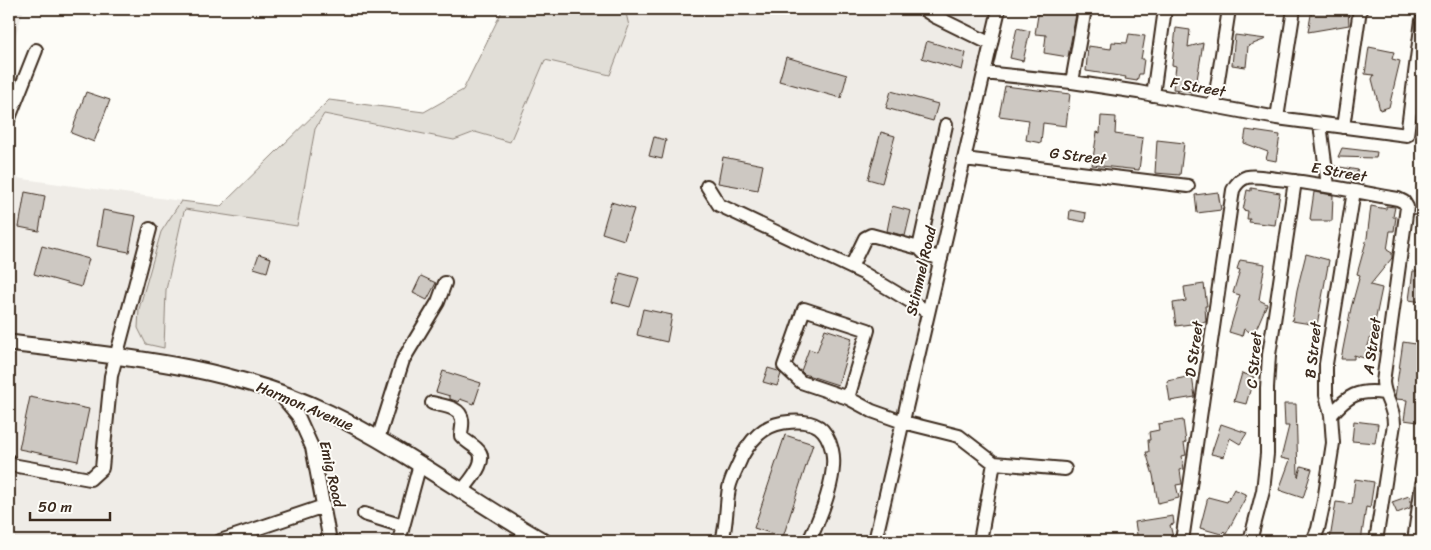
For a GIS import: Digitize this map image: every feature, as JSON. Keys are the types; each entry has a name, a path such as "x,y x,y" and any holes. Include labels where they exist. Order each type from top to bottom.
{"main road":[{"name":"Harmon Avenue","path":"9,342 177,366 228,377 278,392 328,413 378,439 543,541"}],"street":[{"path":"922,9 935,13 990,44"},
{"name":"Stimmel Road","path":"875,541 999,9"},
{"path":"1072,82 1085,9"},
{"path":"1153,95 1165,9"},
{"path":"1214,106 1229,9"},
{"path":"1277,118 1294,9"},
{"path":"1343,127 1360,9"},
{"name":"F Street","path":"984,73 1072,82 1277,118 1407,136 1422,20"},
{"path":"9,118 36,50"},
{"path":"1320,124 1328,186"},
{"path":"919,248 946,125"},
{"name":"G Street","path":"964,159 1188,186"},
{"name":"D Street","path":"1182,541 1233,190 1238,182 1246,177 1256,177"},
{"name":"E Street","path":"1256,177 1328,186 1398,200 1404,202 1407,207 1407,213"},
{"name":"C Street","path":"1250,541 1263,491 1267,454 1269,355 1295,181"},
{"path":"707,186 719,205 851,267 928,312"},
{"name":"B Street","path":"1313,541 1318,529 1324,501 1333,443 1331,415 1326,395 1326,364 1354,191"},
{"name":"A Street","path":"1376,541 1394,424 1394,413 1384,393 1383,382 1407,213"},
{"path":"9,461 12,465 90,479 102,468 111,376 150,229"},
{"path":"851,267 865,238 870,236 919,248 924,253 941,259"},
{"path":"378,439 403,360 438,302 445,283"},
{"path":"848,398 868,330 804,309 784,366 801,382 848,398 872,411 903,422 959,436 994,463 1065,469"},
{"path":"1331,415 1353,395 1370,391 1384,393"},
{"name":"Emig Road","path":"278,392 298,416 312,447 330,541"},
{"path":"432,403 457,410 461,414 463,422 461,436 466,442 479,450 482,457 480,466 462,491"},
{"path":"725,540 729,487 743,455 765,428 784,421 804,423 818,427 827,436 832,451 834,470 819,521 809,541"},
{"path":"980,541 994,463"},
{"path":"399,541 420,464"},
{"path":"1414,541 1422,484"},
{"path":"220,541 324,506"},
{"path":"364,514 403,526"}],"shaded area":[{"path":"9,9 24,9 9,56"},
{"path":"503,9 625,9 629,26 610,75 545,60 510,142 475,132 454,140 324,114 315,129 297,226 185,209 166,290 164,348 146,344 138,328 139,309 161,232 181,201 221,206 329,100 424,112 463,90"},
{"path":"625,9 1006,9 885,541 9,541 9,177 181,201 161,232 164,347 166,290 182,218 186,209 297,226 315,129 324,114 454,140 475,132 510,142 545,60 629,26"}],"building":[{"path":"1039,9 1077,9 1068,57 1044,53 1046,35 1035,34"},
{"path":"1312,9 1348,9 1349,25 1308,32"},
{"path":"1017,28 1030,31 1023,61 1010,58"},
{"path":"1176,28 1190,30 1188,47 1203,43 1195,92 1173,89 1176,66 1172,65"},
{"path":"1129,34 1145,36 1141,59 1144,59 1142,74 1139,74 1137,81 1125,79 1126,77 1086,71 1088,46 1111,49 1112,42 1127,43"},
{"path":"1235,35 1266,39 1248,46 1246,67 1232,65"},
{"path":"927,41 966,53 962,70 922,58"},
{"path":"1369,47 1394,52 1392,59 1400,61 1389,107 1380,110 1372,79 1374,75 1365,74"},
{"path":"786,57 847,75 841,98 779,81"},
{"path":"1005,86 1070,94 1066,126 1043,123 1041,143 1026,140 1029,120 999,116"},
{"path":"891,91 938,104 933,121 886,108"},
{"path":"86,92 110,100 94,142 71,133"},
{"path":"1101,116 1116,117 1115,134 1143,138 1139,170 1092,165 1097,132 1100,133"},
{"path":"1246,130 1280,135 1276,161 1266,159 1268,152 1244,143"},
{"path":"881,132 895,136 882,183 868,179"},
{"path":"654,137 666,140 662,159 649,156"},
{"path":"1157,140 1184,143 1180,175 1155,173"},
{"path":"1342,148 1377,152 1376,158 1338,157"},
{"path":"723,157 763,165 758,190 718,183"},
{"path":"1334,166 1358,170 1352,181 1334,172"},
{"path":"1251,188 1280,193 1275,225 1249,222 1250,219 1247,219 1248,211 1243,210 1247,190 1251,191"},
{"path":"25,192 45,196 39,231 19,227"},
{"path":"1218,192 1221,210 1197,213 1195,195"},
{"path":"1314,192 1333,195 1332,221 1311,221"},
{"path":"611,202 634,209 624,240 602,233"},
{"path":"892,206 911,211 905,236 887,231"},
{"path":"1371,206 1386,209 1386,206 1395,207 1393,217 1396,217 1394,231 1390,231 1387,250 1392,253 1392,258 1370,285 1382,288 1374,327 1364,358 1354,355 1354,359 1341,359 1360,275 1357,274 1367,238"},
{"path":"103,210 136,216 129,252 97,246"},
{"path":"1070,210 1086,213 1085,222 1069,219"},
{"path":"42,246 89,259 81,287 34,274"},
{"path":"259,254 271,258 267,272 254,268"},
{"path":"1306,254 1329,260 1317,325 1292,321"},
{"path":"1240,260 1265,264 1259,300 1267,304 1254,334 1244,329 1242,336 1229,332 1240,295 1233,293 1240,270 1237,269"},
{"path":"1413,271 1422,271 1422,302 1409,300"},
{"path":"620,273 639,278 630,307 612,302"},
{"path":"421,276 436,283 427,300 413,293"},
{"path":"1204,284 1207,306 1205,306 1206,322 1176,326 1173,303 1186,301 1184,287"},
{"path":"643,309 672,315 667,342 637,335"},
{"path":"825,329 852,338 838,385 804,374 801,371 809,349 817,352"},
{"path":"1403,342 1422,345 1422,394 1418,422 1404,420 1407,400 1396,399 1395,397"},
{"path":"768,368 781,374 777,386 763,382"},
{"path":"443,371 481,383 474,404 460,399 459,402 450,399 450,396 436,392"},
{"path":"1242,373 1254,377 1246,404 1234,401"},
{"path":"1192,376 1195,397 1170,401 1167,381"},
{"path":"30,397 89,409 78,461 19,449"},
{"path":"1284,404 1296,404 1298,477 1301,466 1312,469 1303,498 1279,490 1290,460 1281,458 1289,426 1285,426"},
{"path":"1183,420 1186,455 1182,456 1184,469 1180,470 1182,484 1176,485 1179,498 1158,503 1153,475 1146,452 1149,452 1149,432 1159,430 1158,424"},
{"path":"1354,421 1378,424 1375,443 1352,441"},
{"path":"1221,424 1247,433 1240,444 1230,438 1224,457 1211,454"},
{"path":"785,435 813,444 783,537 754,528"},
{"path":"1355,479 1374,482 1370,508 1366,507 1361,541 1330,539 1336,502 1352,504"},
{"path":"1234,489 1247,495 1226,534 1224,531 1221,534 1200,528 1208,497 1227,502"},
{"path":"1409,496 1411,501 1410,508 1397,513 1392,502"},
{"path":"1173,516 1174,524 1170,525 1174,541 1138,541 1135,522"}]}
